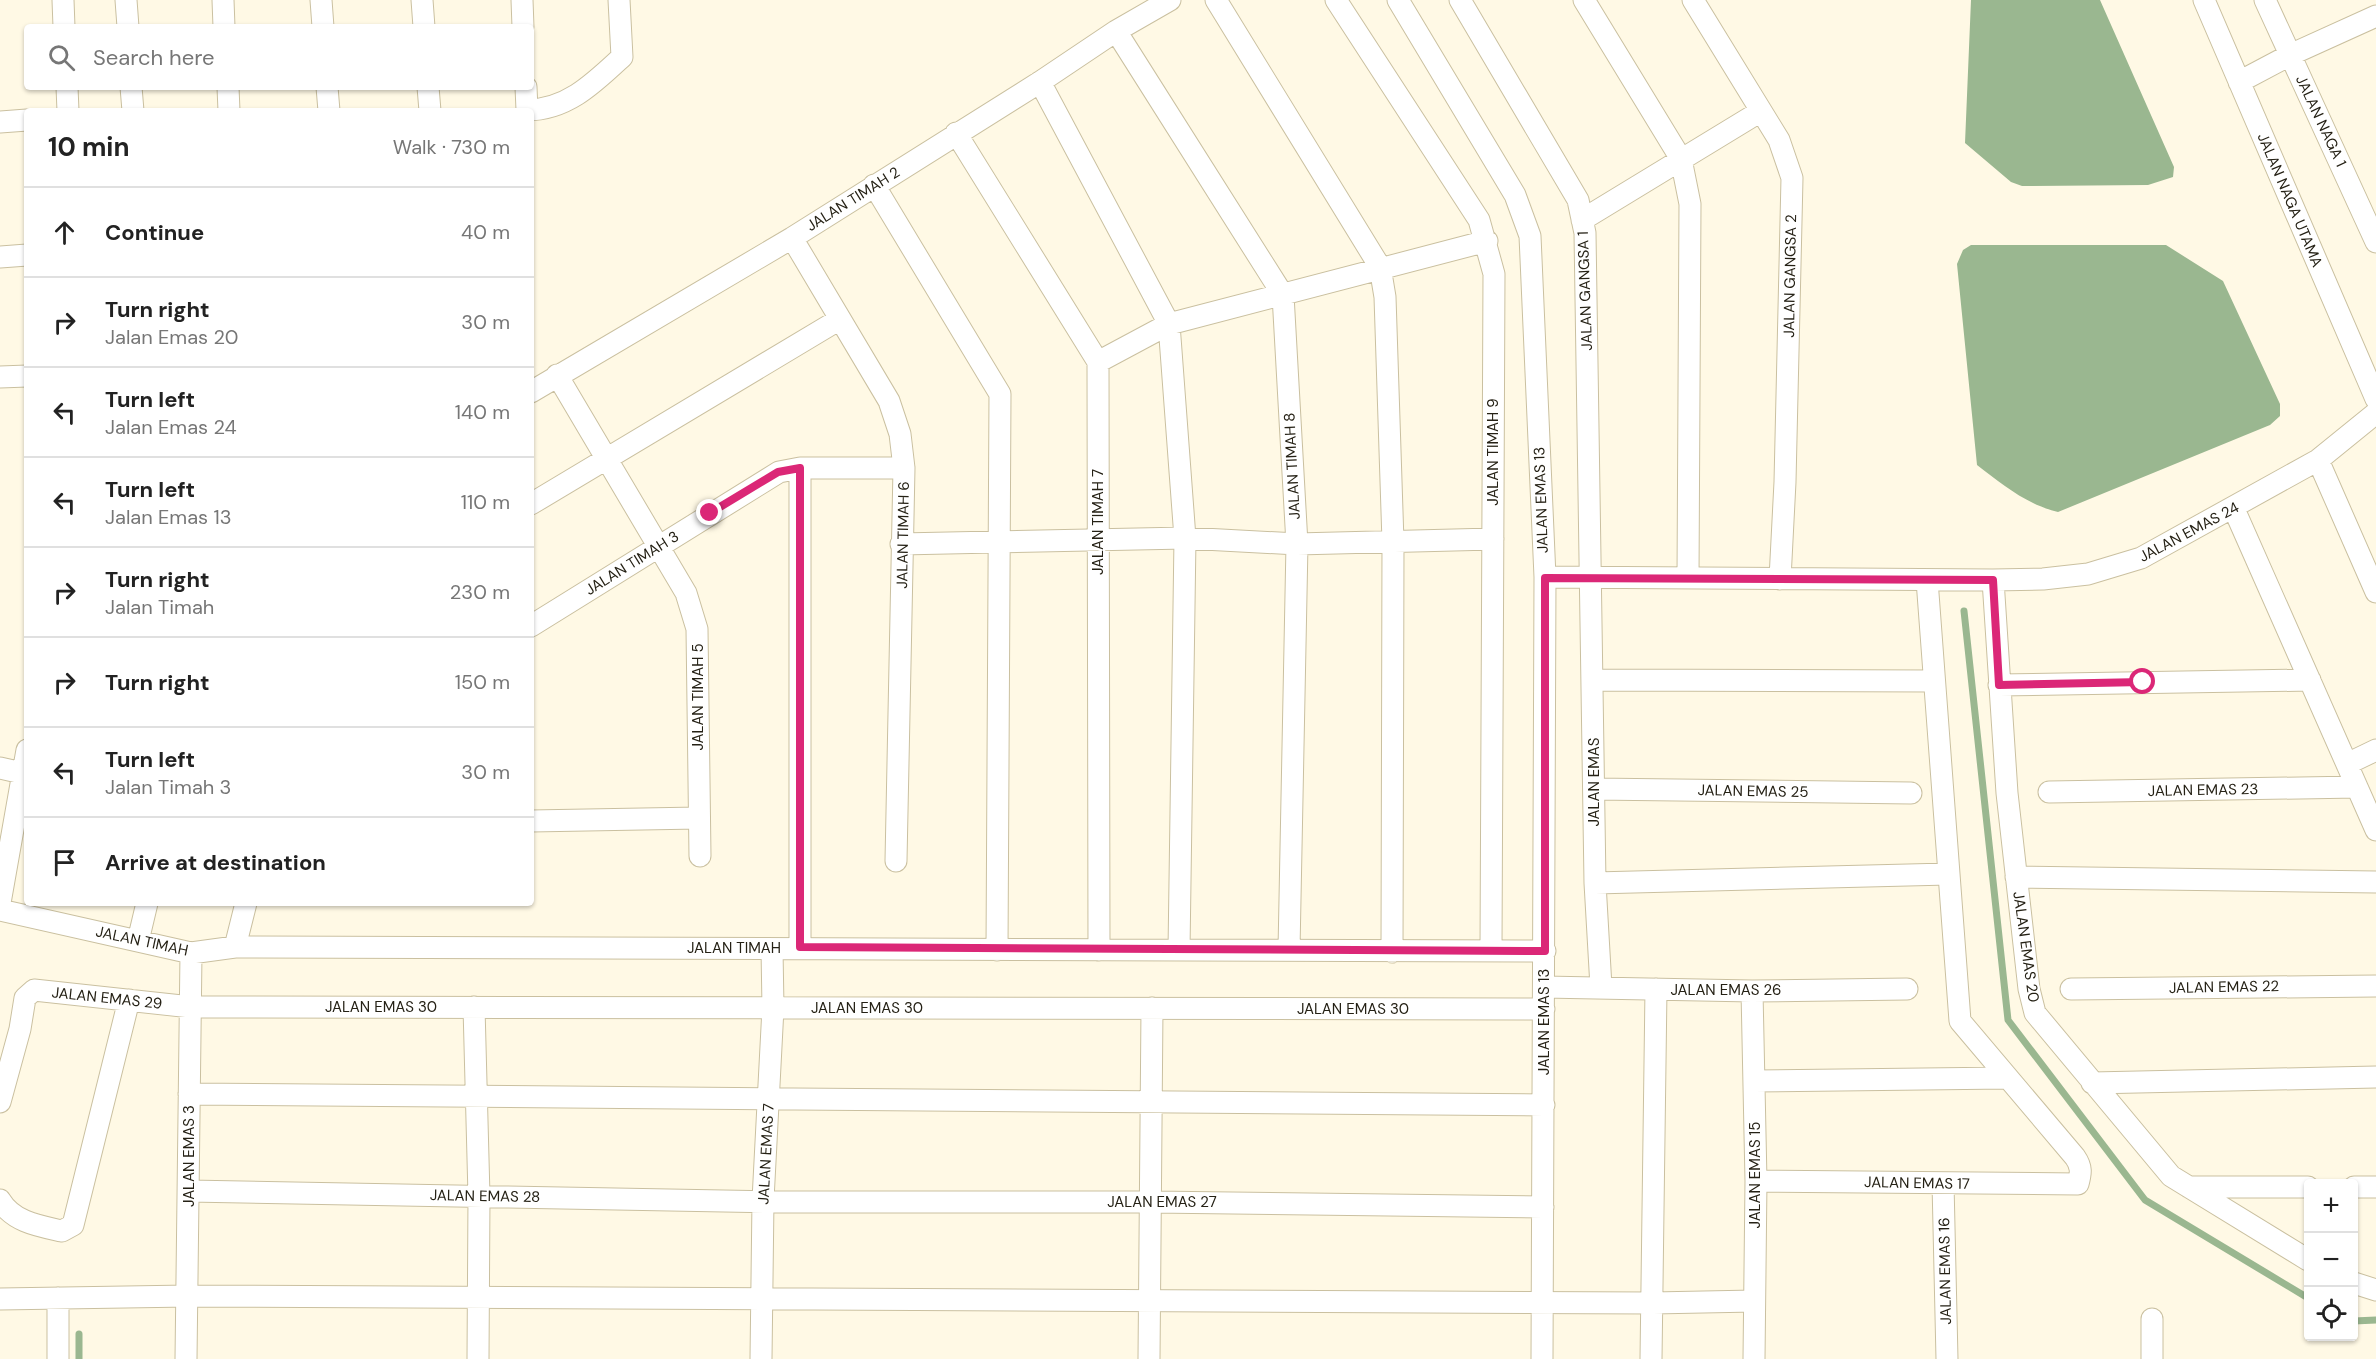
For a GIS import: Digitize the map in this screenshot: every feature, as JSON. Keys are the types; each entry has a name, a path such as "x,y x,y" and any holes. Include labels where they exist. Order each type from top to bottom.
{"street":[{"path":"63,0 64,24"},
{"path":"126,0 128,24"},
{"path":"223,0 224,24"},
{"path":"321,0 323,24"},
{"path":"422,0 424,24"},
{"path":"522,0 523,24"},
{"path":"534,110 547,110 573,97 594,83 622,57 619,0"},
{"name":"JALAN TIMAH 2","path":"534,390 792,238 1040,82 1116,31 1170,0"},
{"path":"1216,0 1380,267 1384,297 1393,542 1392,952"},
{"name":"JALAN TIMAH 9","path":"1336,0 1479,220 1487,241 1494,274 1491,949"},
{"name":"JALAN EMAS 13","path":"1398,0 1515,195 1530,236 1545,578 1542,1359"},
{"name":"JALAN GANGSA 1","path":"1460,0 1578,200 1585,233 1591,578"},
{"path":"1584,0 1681,159 1690,204 1688,578"},
{"name":"JALAN GANGSA 2","path":"1693,0 1779,140 1792,178 1785,482 1780,579"},
{"name":"JALAN NAGA UTAMA","path":"2204,0 2376,399"},
{"name":"JALAN NAGA 1","path":"2265,0 2376,242"},
{"path":"2372,0 2376,10"},
{"path":"2239,82 2290,55 2376,16"},
{"name":"JALAN TIMAH 8","path":"1116,31 1283,294 1297,544 1288,950"},
{"path":"1040,82 1169,324 1185,538 1179,950"},
{"path":"67,90 68,108"},
{"path":"131,90 133,108"},
{"path":"228,90 229,108"},
{"path":"327,90 328,108"},
{"path":"428,90 430,108"},
{"path":"526,90 527,108"},
{"path":"1582,220 1761,111"},
{"path":"0,122 24,120"},
{"path":"956,134 1098,362 1169,324 1380,267 1487,241"},
{"path":"874,185 1000,394 997,950"},
{"name":"JALAN TIMAH 6","path":"792,238 890,401 900,434 904,468 896,861"},
{"path":"0,257 24,255"},
{"path":"534,502 840,319"},
{"name":"JALAN TIMAH 7","path":"1098,362 1099,950"},
{"name":"JALAN TIMAH 5","path":"558,375 686,593 698,629 700,856"},
{"path":"0,377 24,376"},
{"name":"JALAN EMAS 24","path":"1545,578 1993,580 2043,579 2088,574 2141,558 2234,509 2318,460 2376,413"},
{"path":"2318,460 2376,592"},
{"path":"800,468 800,947"},
{"name":"JALAN TIMAH 3","path":"534,624 778,472 800,468 904,468"},
{"path":"2234,509 2376,830"},
{"path":"902,544 1185,538 1297,544 1493,539"},
{"name":"JALAN EMAS","path":"1591,578 1595,883 1601,987"},
{"path":"1928,580 1933,681 1960,1021 2006,1078"},
{"name":"JALAN EMAS 20","path":"1993,580 1999,685 2016,876 2029,989 2035,1013 2171,1176 2304,1258"},
{"path":"1594,680 1933,681"},
{"path":"1999,685 2310,680"},
{"path":"2347,764 2376,750"},
{"path":"0,903 24,764"},
{"path":"0,768 22,773"},
{"name":"JALAN EMAS 23","path":"2049,792 2357,787"},
{"name":"JALAN EMAS 25","path":"1594,789 1911,793"},
{"path":"534,821 698,818"},
{"path":"1595,883 1948,874"},
{"path":"2016,876 2376,882"},
{"path":"138,941 146,906"},
{"path":"235,947 245,906"},
{"name":"JALAN TIMAH","path":"0,910 49,912 138,941 191,953 235,947 772,949 800,947 1392,952 1491,949 1545,951"},
{"name":"JALAN EMAS 7","path":"761,1359 761,1299 772,1201 769,1099 773,1008 772,949"},
{"name":"JALAN EMAS 3","path":"186,1359 191,953"},
{"name":"JALAN EMAS 22","path":"2071,989 2376,986"},
{"name":"JALAN EMAS 26","path":"1544,987 1752,991 1907,989"},
{"name":"JALAN EMAS 29","path":"0,1102 25,998 34,990 191,1007"},
{"path":"1651,1359 1656,990"},
{"name":"JALAN EMAS 15","path":"1752,991 1756,1181 1754,1359"},
{"path":"0,1200 18,1219 62,1231 71,1228 76,1216 129,1000"},
{"name":"JALAN EMAS 30","path":"191,1007 1544,1009"},
{"path":"474,1007 478,1095 478,1359"},
{"path":"1149,1359 1153,1202 1152,1008"},
{"path":"2092,1083 2376,1077"},
{"path":"1754,1081 2006,1078"},
{"name":"JALAN EMAS 17","path":"1756,1181 2078,1184 2081,1165 2006,1078"},
{"path":"189,1094 478,1095 1152,1104 1544,1105"},
{"name":"JALAN EMAS 16","path":"1943,1184 1947,1359"},
{"path":"2189,1187 2304,1187"},
{"path":"2358,1187 2376,1187"},
{"name":"JALAN EMAS 28","path":"189,1191 772,1201"},
{"name":"JALAN EMAS 27","path":"772,1201 1153,1202 1543,1207"},
{"path":"2358,1284 2376,1290"},
{"path":"0,1299 188,1296 1151,1301 1542,1300 1653,1303 1754,1301"},
{"path":"58,1298 58,1359"},
{"path":"2152,1319 2152,1359"}],"shaded area":[{"path":"1971,0 2100,0 2174,167 2173,177 2148,185 2022,186 2011,182 1965,143"},
{"path":"1971,245 2166,245 2223,281 2280,404 2280,416 2270,425 2058,512 2025,499 1977,465 1957,264 1963,250"}],"waterway":[{"path":"1964,611 2008,1020 2145,1200 2304,1296"},
{"path":"2358,1321 2376,1320"},
{"path":"79,1334 79,1359"}],"route":[{"path":"710,513 778,472 800,468 800,947 1392,952 1491,949 1545,951 1545,578 1993,580 1999,685 2143,682"}]}
